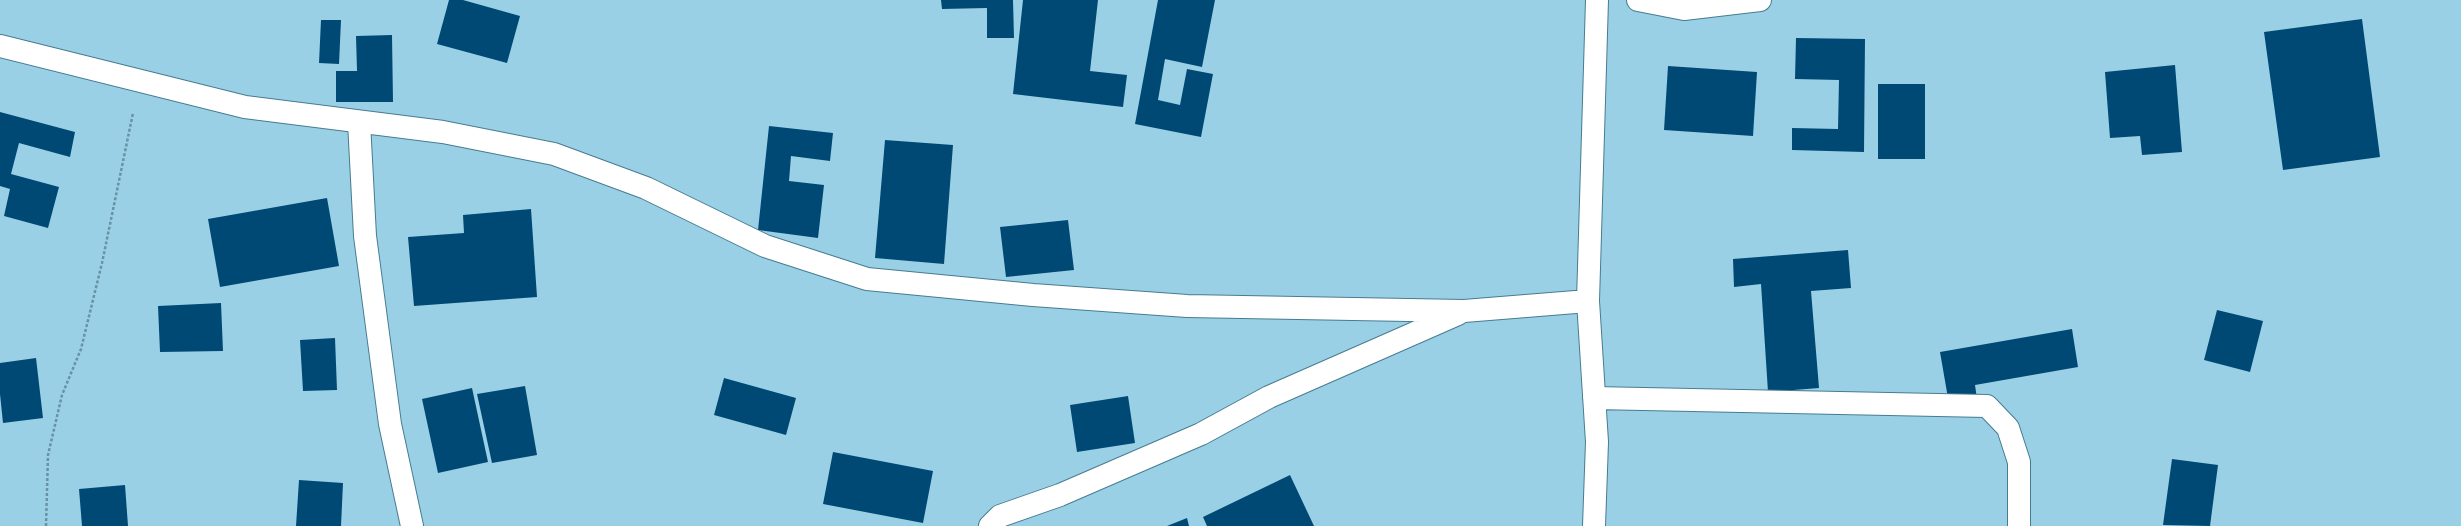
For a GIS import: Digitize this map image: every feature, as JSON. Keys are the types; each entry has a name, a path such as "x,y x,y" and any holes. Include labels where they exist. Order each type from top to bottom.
{"street":[{"path":"1594,526 1597,442 1588,301 1598,0"},
{"path":"1638,0 1684,9 1760,0"},
{"path":"0,46 245,107 443,132 554,154 646,188 765,246 867,279 1033,295 1187,306 1464,311 1588,301"},
{"path":"359,122 365,236 390,424 412,526"},
{"path":"990,526 1000,516 1060,494 1201,434 1269,397 1464,311"},
{"path":"1594,398 1987,406 2008,428 2018,462 2019,526"}],"path":[{"path":"46,526 48,455 62,395 81,349 102,263 140,81"}],"building":[{"path":"449,0 463,0 520,16 507,63 437,44"},
{"path":"941,0 1013,0 1014,38 987,38 987,8 942,9"},
{"path":"1023,0 1098,0 1090,71 1127,75 1123,107 1013,94"},
{"path":"1158,0 1215,0 1202,67 1165,59 1158,100 1180,105 1187,69 1213,74 1201,137 1135,124"},
{"path":"2362,19 2380,157 2283,170 2264,32"},
{"path":"321,20 341,20 339,64 319,63"},
{"path":"392,35 393,102 336,102 336,71 357,71 356,36"},
{"path":"1796,38 1865,39 1864,152 1792,150 1792,128 1838,129 1839,80 1795,79"},
{"path":"2175,65 2182,152 2142,155 2140,136 2110,138 2105,72"},
{"path":"1668,66 1757,72 1753,136 1664,130"},
{"path":"1878,84 1925,84 1925,159 1878,159"},
{"path":"0,112 75,132 70,157 19,143 11,174 59,187 48,228 4,216 10,189 0,186"},
{"path":"769,126 833,133 830,161 791,156 789,181 824,185 818,238 758,230"},
{"path":"885,140 953,145 944,264 875,258"},
{"path":"327,198 339,266 220,287 208,219"},
{"path":"531,209 537,297 414,306 408,237 464,233 463,215"},
{"path":"1068,220 1074,270 1006,277 1000,227"},
{"path":"1848,250 1851,288 1811,291 1819,388 1768,392 1761,284 1734,287 1733,259"},
{"path":"221,303 223,351 160,352 158,306"},
{"path":"2217,310 2263,321 2250,372 2204,360"},
{"path":"2072,329 2078,367 1975,385 1977,399 1949,404 1940,352"},
{"path":"335,338 337,390 303,391 300,340"},
{"path":"36,358 43,418 3,423 0,394 0,363"},
{"path":"724,378 796,398 786,435 714,415"},
{"path":"525,386 537,455 492,463 477,394"},
{"path":"472,388 488,462 438,473 422,399"},
{"path":"1128,396 1135,443 1077,452 1070,405"},
{"path":"833,452 933,471 923,523 823,504"},
{"path":"2172,459 2218,465 2210,526 2163,525"},
{"path":"1290,475 1314,526 1207,526 1203,517"},
{"path":"299,480 343,483 341,526 296,526"},
{"path":"125,485 128,526 82,526 79,489"},
{"path":"1187,518 1189,526 1167,526"}]}
